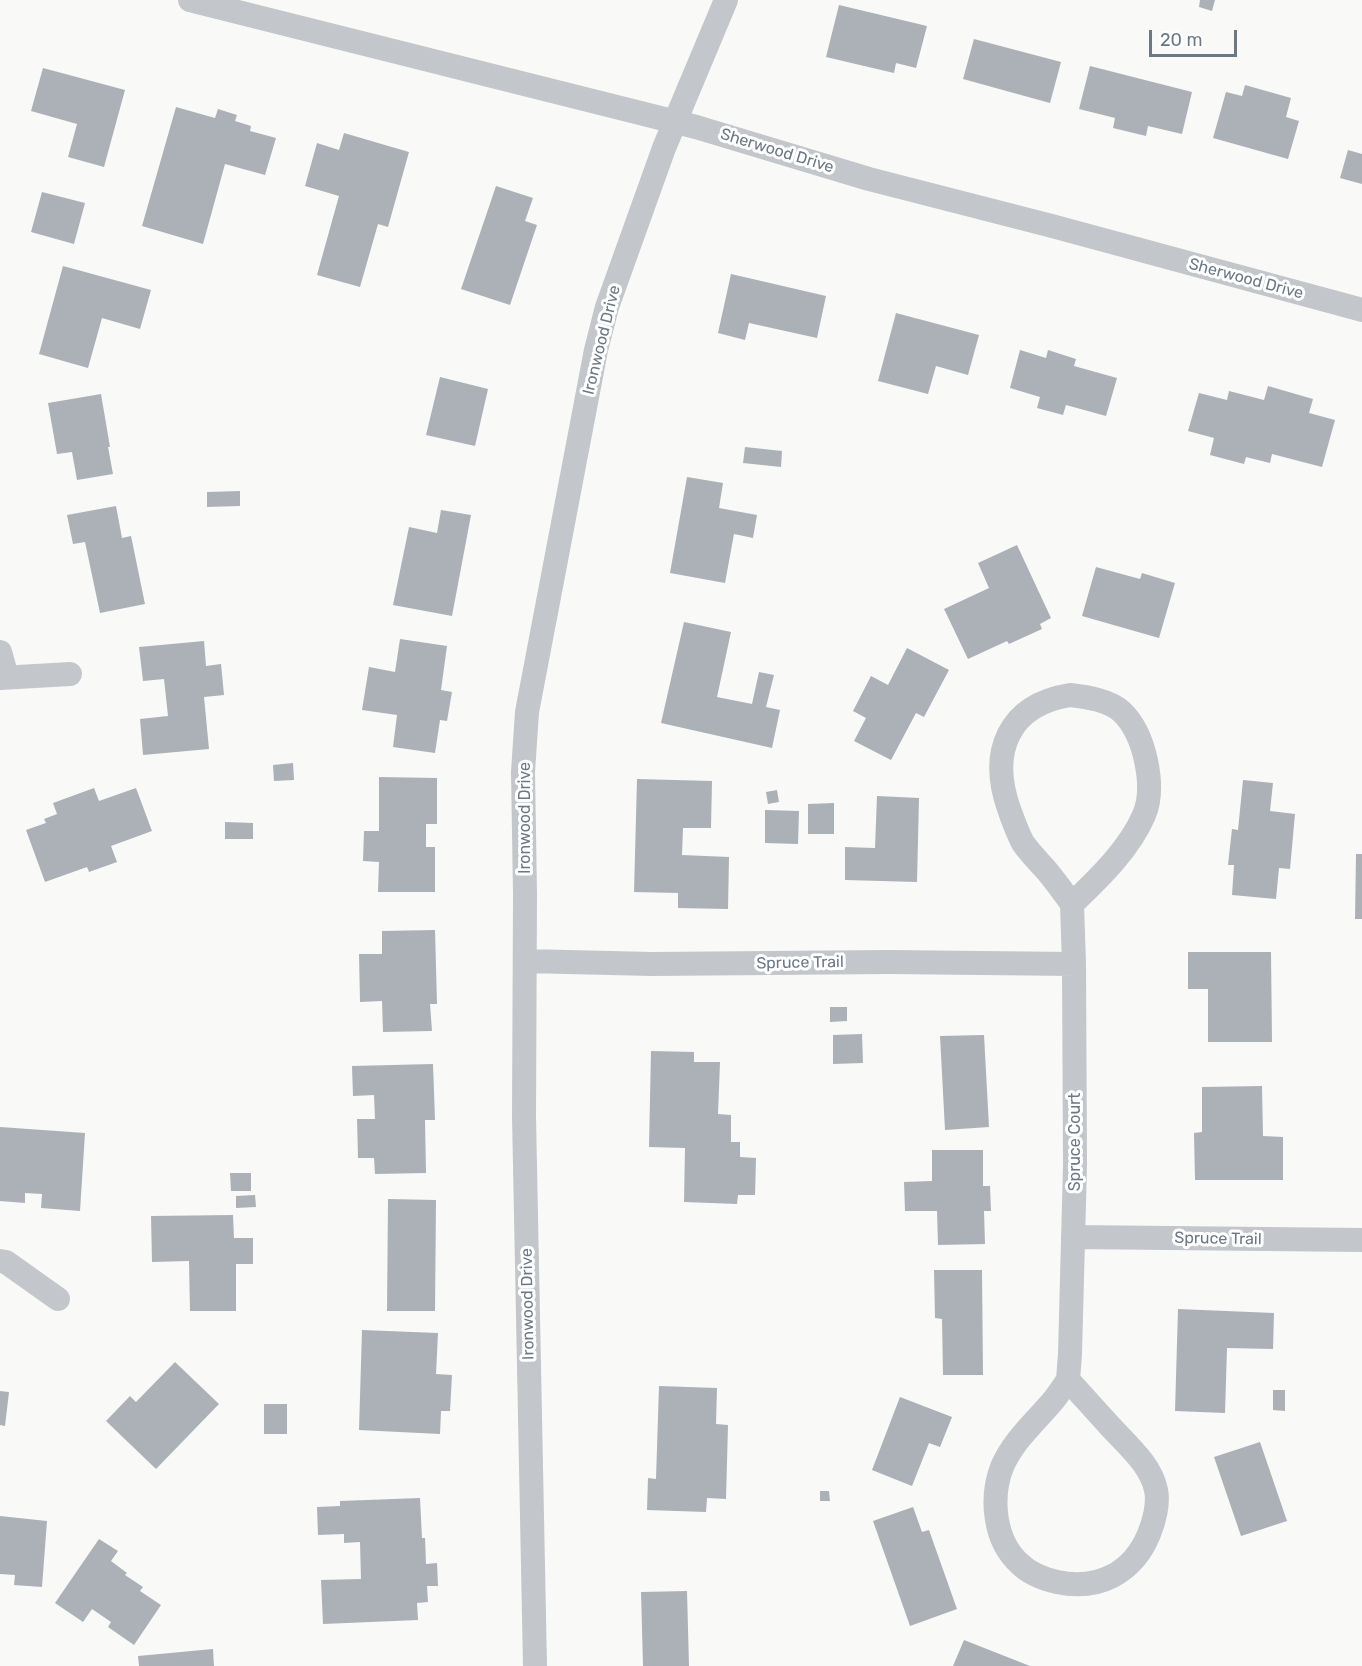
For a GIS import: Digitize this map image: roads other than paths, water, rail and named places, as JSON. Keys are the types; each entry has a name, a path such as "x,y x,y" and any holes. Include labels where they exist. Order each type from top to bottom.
{"street":[{"name":"Sherwood Drive","path":"190,0 675,122 869,179 1362,310"},
{"name":"Ironwood Drive","path":"535,1666 524,1128 523,772 527,712 607,307 675,122 726,0"},
{"path":"0,652 3,678 70,675"},
{"path":"1070,695 1106,703 1122,712 1134,729 1142,748 1150,784 1145,814 1139,825 1107,870 1072,904 1023,843 1004,794 1001,769 1004,744 1015,724 1031,709 1055,697 1070,695"},
{"name":"Spruce Court","path":"1068,1380 1075,1165 1072,904"},
{"name":"Spruce Trail","path":"525,961 652,964 876,962 1074,964"},
{"name":"Spruce Trail","path":"1073,1237 1362,1240"},
{"path":"0,1261 6,1262 58,1299"},
{"path":"1068,1380 1138,1457 1150,1473 1157,1491 1156,1509 1151,1528 1144,1545 1133,1560 1120,1572 1103,1581 1084,1584 1068,1584 1049,1580 1033,1574 1020,1564 1002,1538 997,1523 995,1504 1002,1468 1010,1451 1016,1441 1054,1400 1068,1380"}]}
